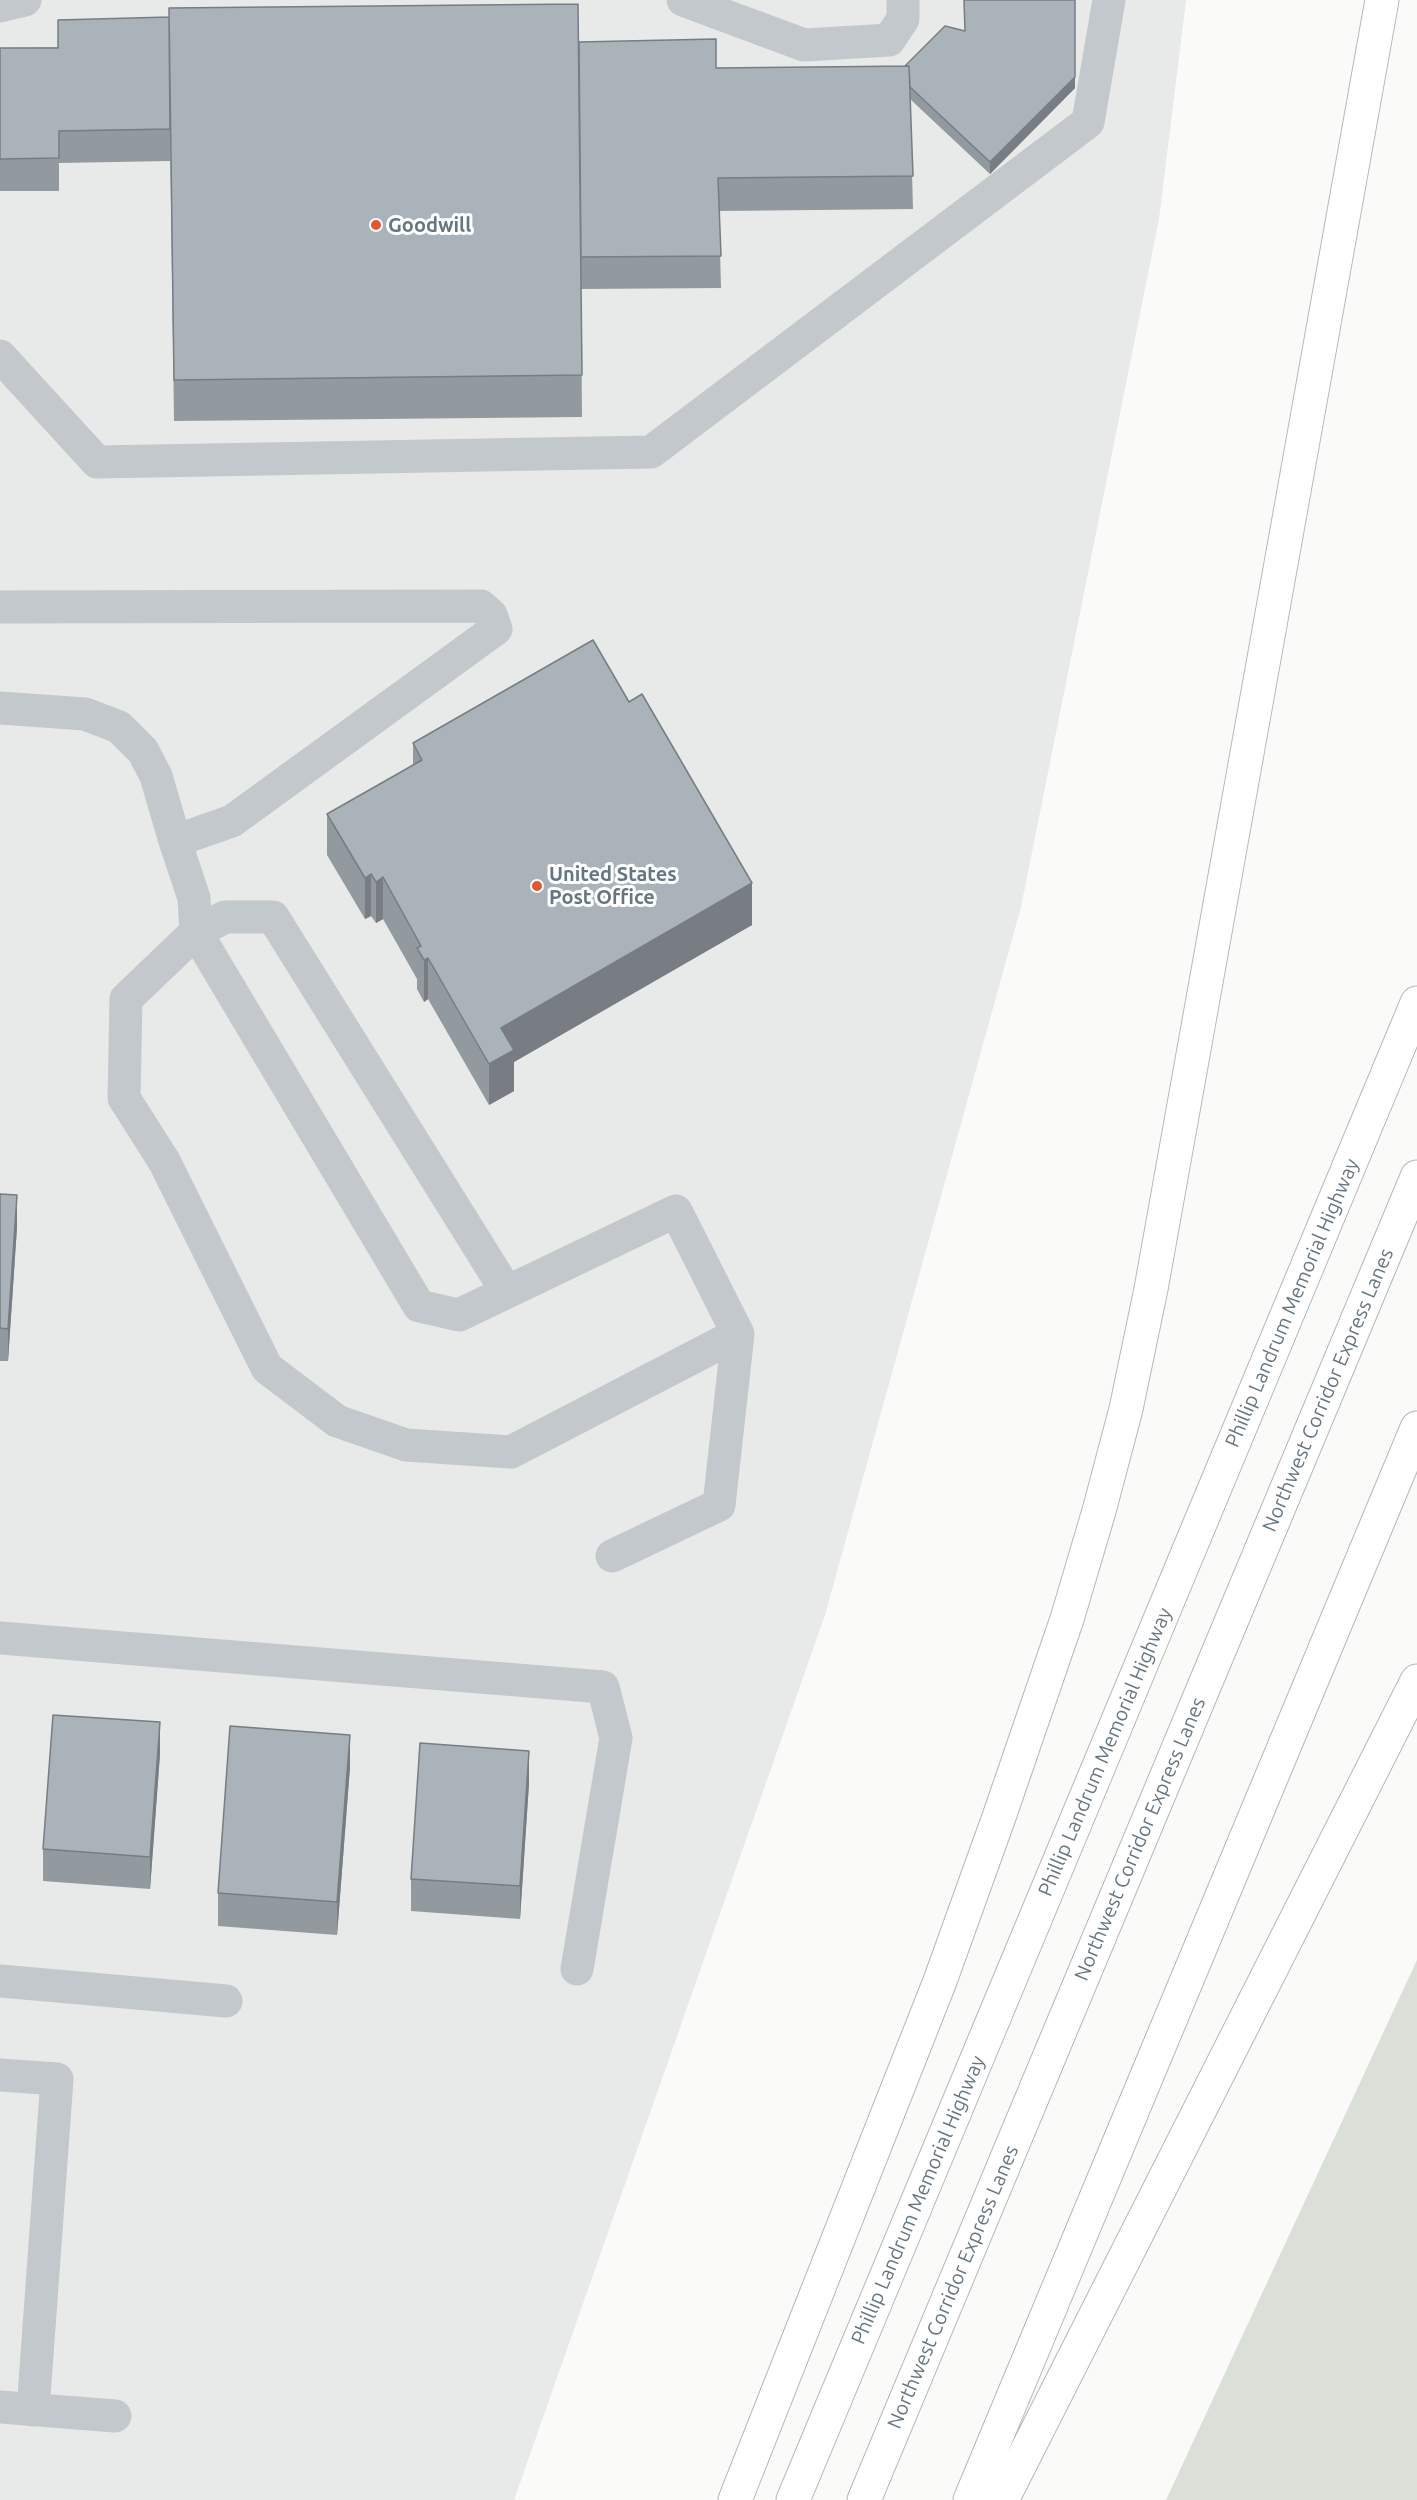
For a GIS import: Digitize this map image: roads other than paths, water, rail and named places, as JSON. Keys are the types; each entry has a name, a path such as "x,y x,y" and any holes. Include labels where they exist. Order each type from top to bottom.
{"highway":[{"path":"735,2500 836,2247 959,1926 1035,1716 1067,1619 1114,1454 1151,1289 1382,0"},
{"name":"Phillip Landrum Memorial Highway","path":"793,2500 1417,1003"},
{"name":"Northwest Corridor Express Lanes","path":"864,2500 1417,1177"},
{"path":"970,2500 1417,1428"},
{"path":"1002,2500 1417,1681"}],"lane":[{"path":"0,6 24,0"},
{"path":"683,0 804,45 889,40 903,19 903,0"},
{"path":"0,356 97,462 651,452 1088,122 1109,0"},
{"path":"0,608 481,606 491,615 496,629 232,821 175,841"},
{"path":"0,708 85,714 119,727 142,751 156,776 194,898 196,932 419,1306 459,1315 676,1211 738,1334 719,1504 612,1556"},
{"path":"507,1292 273,917 225,917 196,932 126,999 124,1098 164,1161 267,1368 338,1421 406,1445 511,1452 738,1334"},
{"path":"0,1638 603,1687 616,1737 576,1969"},
{"path":"0,1981 226,2001"},
{"path":"0,2075 57,2079 33,2410"},
{"path":"0,2407 116,2416"}],"place":[{"name":"Goodwill","path":"376,225"},
{"name":"United States Post Office","path":"537,886"}]}
